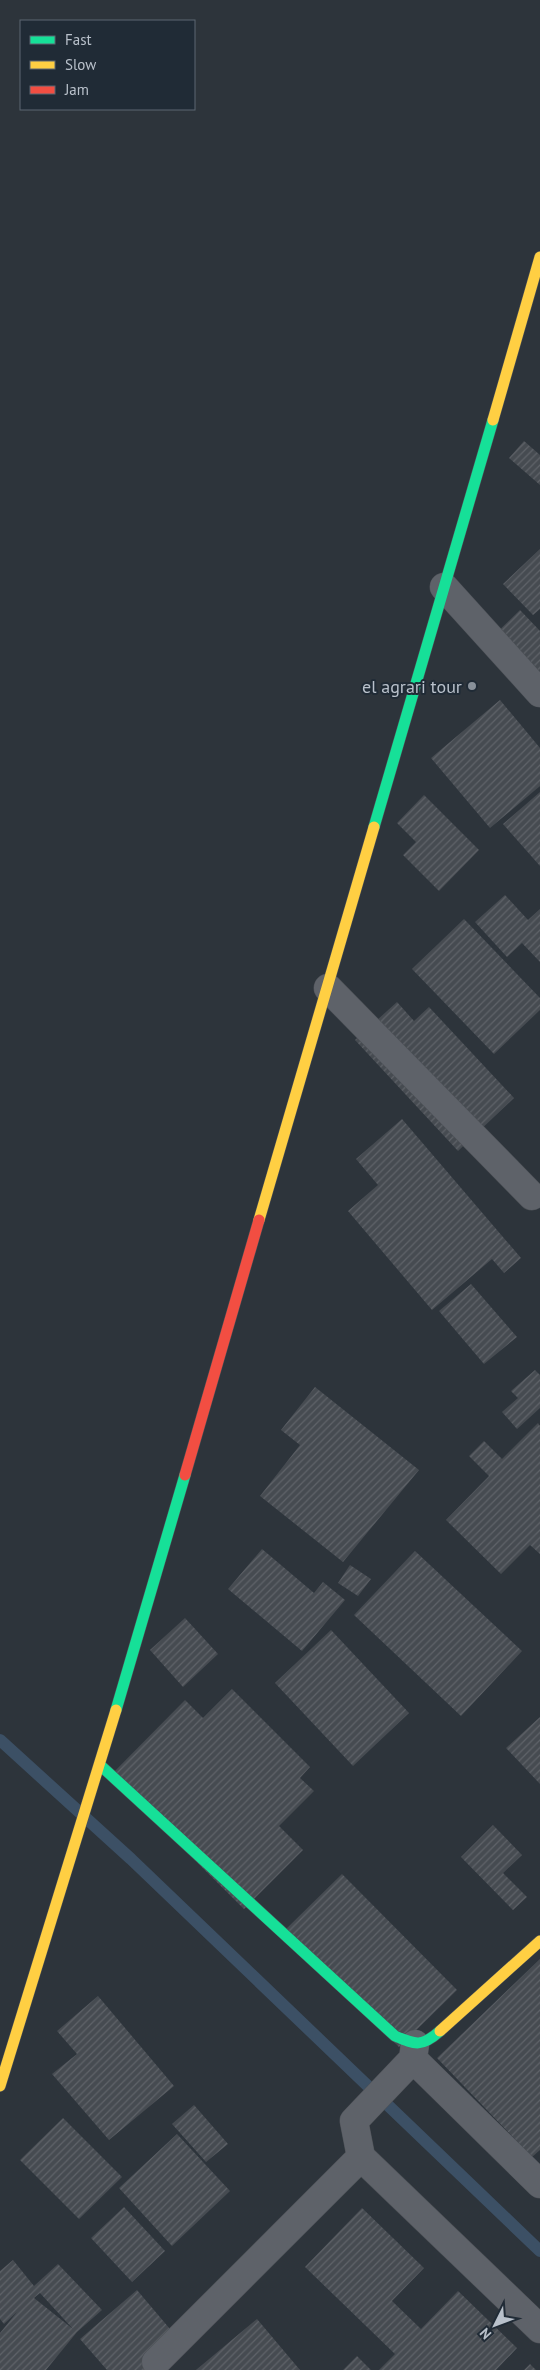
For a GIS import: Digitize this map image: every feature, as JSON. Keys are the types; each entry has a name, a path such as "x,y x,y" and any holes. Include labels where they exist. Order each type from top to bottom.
{"main road":[{"path":"0,2086 100,1765 540,257"},
{"path":"100,1765 395,2036 414,2051 444,2028 540,1940"}],"street":[{"path":"444,587 540,694"},
{"path":"328,988 532,1196"},
{"path":"540,2184 414,2051 354,2121 361,2157 540,2329"},
{"path":"156,2362 361,2157"}],"building":[{"path":"524,441 540,455 540,485 509,458"},
{"path":"540,549 540,609 533,615 503,584"},
{"path":"520,610 540,631 540,696 488,641"},
{"path":"500,700 540,748 540,786 490,828 431,758"},
{"path":"540,792 540,866 503,824"},
{"path":"424,795 479,850 439,891 403,855 416,842 397,823"},
{"path":"505,895 528,920 540,909 540,962 522,943 507,957 475,922"},
{"path":"464,919 540,998 540,1010 494,1054 412,969"},
{"path":"397,1002 414,1021 429,1007 514,1098 458,1151 355,1040"},
{"path":"402,1119 521,1258 504,1273 492,1259 432,1310 348,1211 378,1185 356,1159"},
{"path":"471,1284 517,1337 484,1364 439,1311"},
{"path":"535,1370 540,1375 540,1408 517,1429 502,1412 518,1398 511,1391"},
{"path":"315,1387 419,1470 343,1562 260,1496 300,1445 281,1430"},
{"path":"538,1423 540,1426 540,1554 530,1545 501,1574 446,1520 489,1476 469,1456 484,1441 502,1459"},
{"path":"262,1549 314,1593 323,1582 345,1600 302,1651 228,1589"},
{"path":"415,1551 522,1651 461,1716 354,1615"},
{"path":"350,1565 371,1579 358,1596 338,1583"},
{"path":"185,1618 218,1654 183,1687 150,1650"},
{"path":"331,1630 409,1713 353,1766 275,1683"},
{"path":"232,1689 310,1767 300,1778 314,1791 279,1826 303,1850 244,1909 110,1776 185,1700 203,1718"},
{"path":"540,1717 540,1784 506,1748"},
{"path":"493,1825 522,1855 503,1873 527,1897 513,1910 461,1857"},
{"path":"342,1874 457,1990 399,2047 284,1931"},
{"path":"540,1959 540,2150 532,2157 437,2058"},
{"path":"98,1996 174,2086 109,2140 52,2074 77,2054 57,2031"},
{"path":"194,2105 228,2144 206,2162 172,2124"},
{"path":"63,2118 122,2177 79,2219 20,2160"},
{"path":"177,2134 230,2191 172,2246 119,2188"},
{"path":"124,2207 165,2251 132,2282 91,2238"},
{"path":"362,2208 424,2268 392,2301 421,2329 458,2291 517,2348 496,2370 379,2370 395,2354 305,2267"},
{"path":"13,2260 34,2286 58,2264 102,2310 77,2332 46,2370 0,2370 0,2333 17,2312 4,2324 0,2319 0,2271","holes":["40,2293 73,2329 34,2298"]},
{"path":"137,2290 181,2342 149,2370 107,2370 80,2339"},
{"path":"257,2319 300,2370 196,2370"},
{"path":"357,2356 371,2370 343,2370"},
{"path":"530,2364 536,2370 524,2370"}],"waterway":[{"path":"0,1740 131,1859 540,2251"}],"traffic: fast":[{"path":"374,827 493,420"},
{"path":"116,1710 185,1475"},
{"path":"100,1765 395,2036 419,2043 428,2040 440,2031"}],"traffic: slow":[{"path":"493,420 540,257"},
{"path":"259,1220 374,827"},
{"path":"0,2086 116,1710"},
{"path":"440,2031 540,1941"}],"traffic: jam":[{"path":"185,1475 259,1220"}],"place":[{"name":"el agrari tour","path":"472,686"}]}
